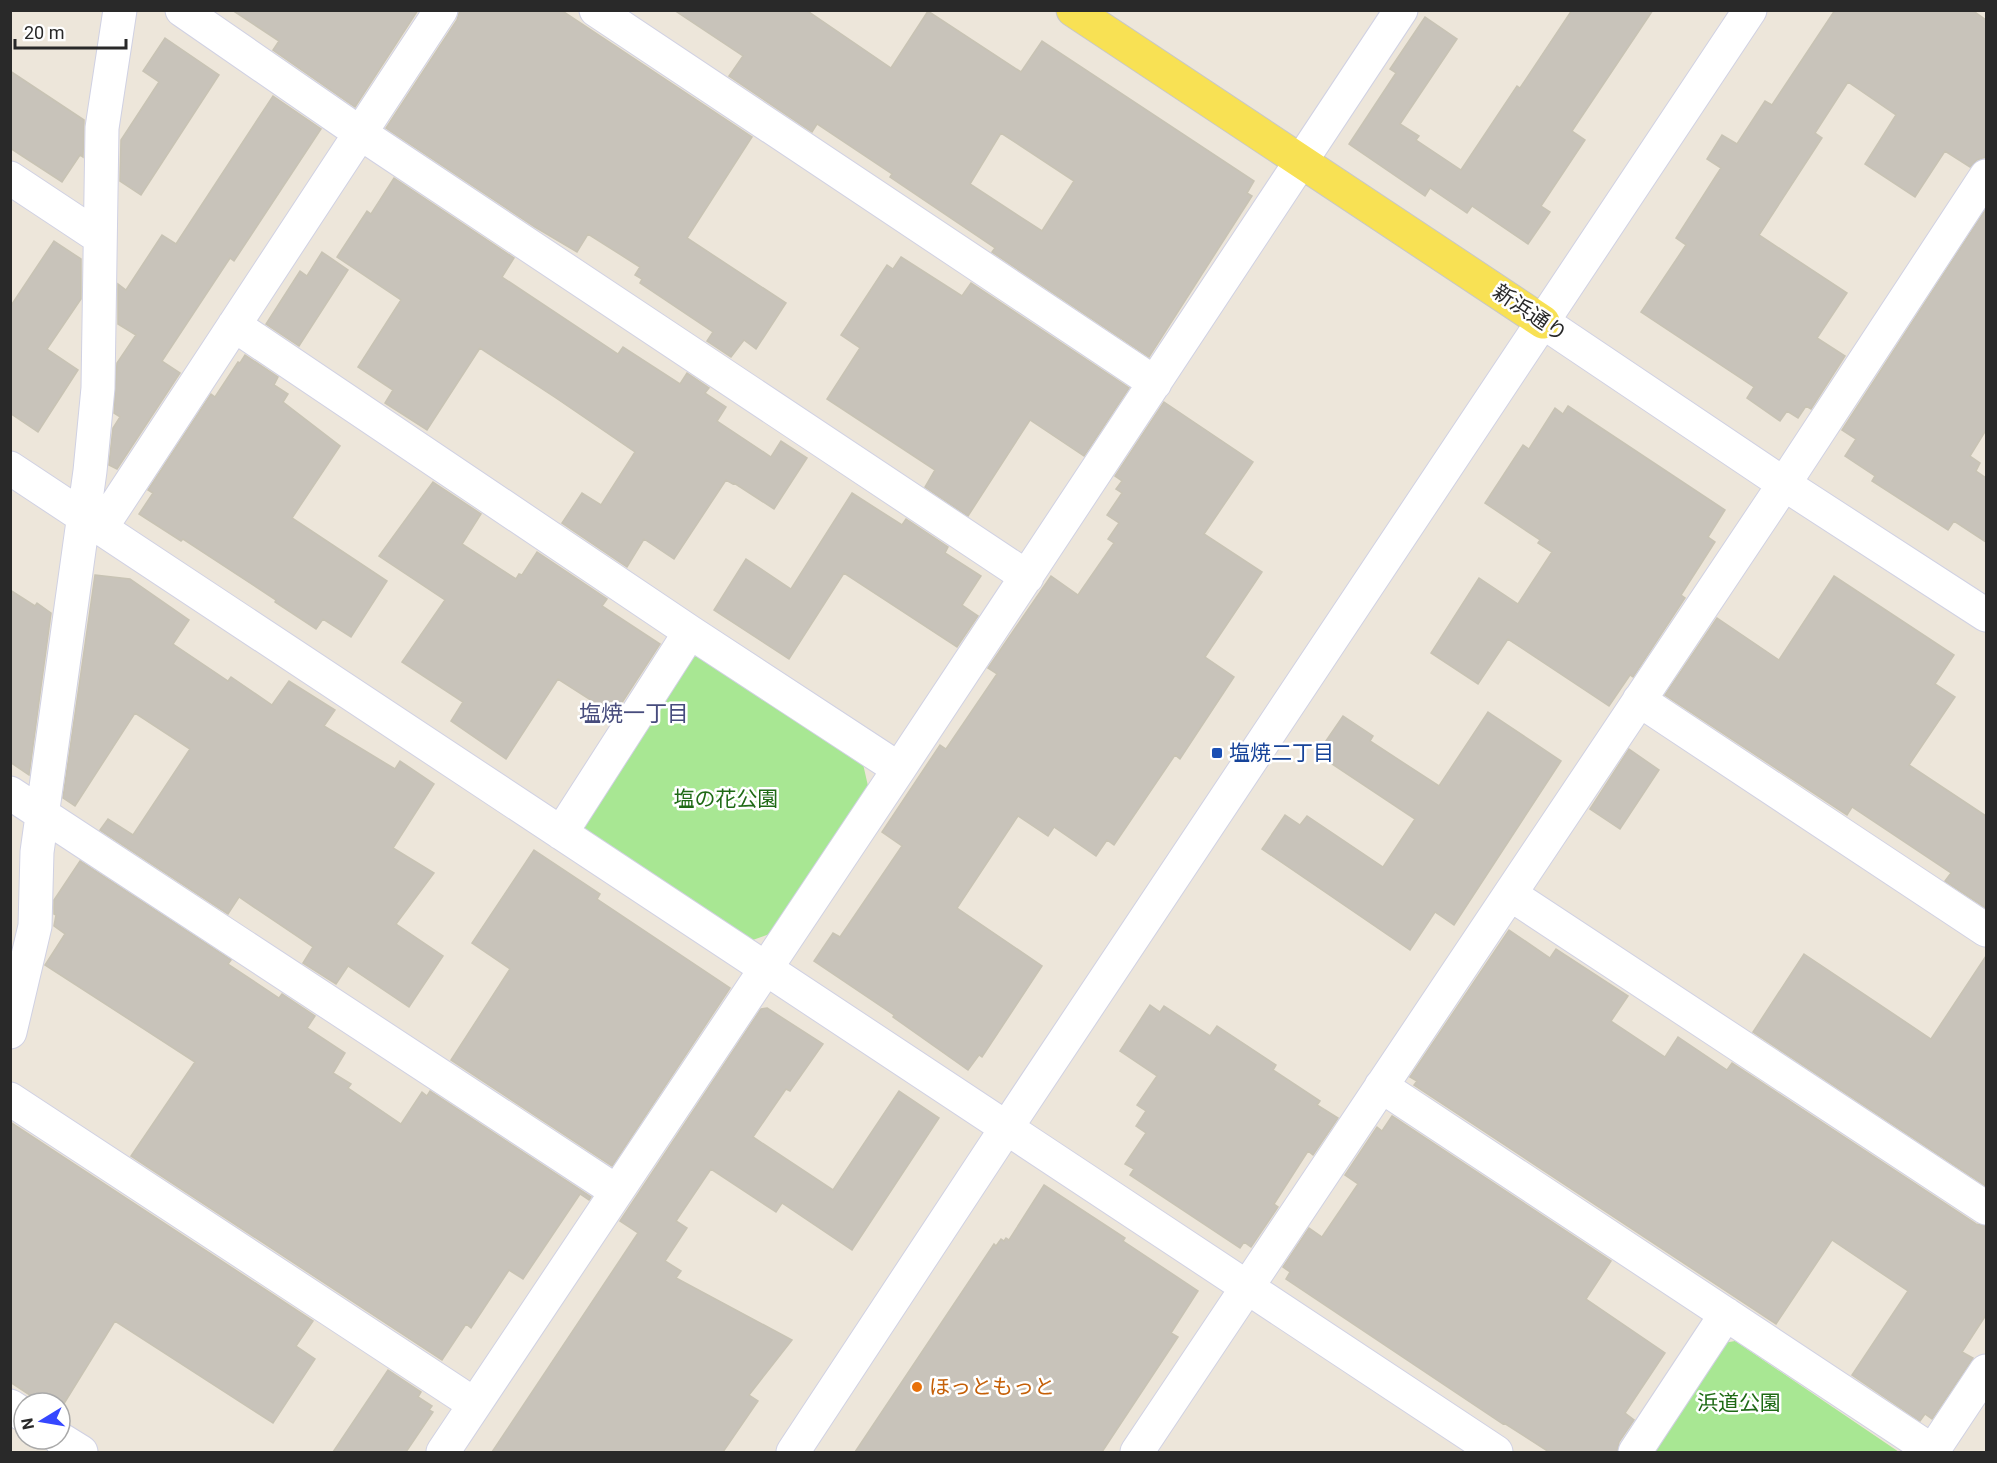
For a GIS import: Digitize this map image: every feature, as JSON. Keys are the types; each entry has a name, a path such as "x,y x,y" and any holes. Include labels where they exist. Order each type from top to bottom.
{"main road":[{"name":"新浜通り","path":"1073,10 1543,322"}],"street":[{"path":"10,1032 35,926 37,852 42,814 92,522 98,388 102,128 120,10"},
{"path":"182,10 360,133 1027,577"},
{"path":"92,522 234,326 441,10"},
{"path":"596,10 1155,383"},
{"path":"443,1452 1027,577 1401,10"},
{"path":"792,1452 1750,10"},
{"path":"1137,1452 1784,484 1986,176"},
{"path":"10,178 99,237"},
{"name":"新浜通り","path":"1543,322 1784,484 1986,615"},
{"path":"234,326 690,632 899,769"},
{"path":"10,468 1496,1452"},
{"path":"561,833 690,632"},
{"path":"1639,700 1986,930"},
{"path":"10,793 616,1191"},
{"path":"1510,894 1986,1208"},
{"path":"1381,1086 1933,1452 1986,1371"},
{"path":"10,1099 474,1404"},
{"path":"1635,1452 1726,1314"}],"green space":[{"name":"塩の花公園","path":"700,656 863,764 868,786 772,933 750,941 583,830 584,811 684,658"},
{"name":"浜道公園","path":"1735,1341 1899,1452 1646,1452 1718,1344"}],"building":[{"path":"232,10 418,10 355,107 273,50 279,41"},
{"path":"460,10 561,10 752,137 687,238 786,303 756,349 744,340 731,357 707,341 713,332 640,283 642,279 635,275 640,267 588,234 577,252 535,227 386,128 457,20"},
{"path":"674,10 806,10 891,68 928,11 1021,72 1042,41 1254,181 1247,193 1252,196 1149,357 992,252 995,248 890,177 892,174 817,124 812,132 729,76 743,56","holes":["1001,133 1074,181 1042,231 970,184"]},
{"path":"1572,10 1653,10 1572,131 1585,140 1541,206 1550,212 1528,244 1472,206 1467,213 1430,188 1425,196 1349,144 1396,73 1390,69 1425,17 1457,39 1400,124 1419,136 1416,140 1461,170 1517,86 1520,88"},
{"path":"1835,10 1972,10 1986,20 1986,157 1977,160 1970,167 1945,151 1915,197 1865,164 1896,115 1848,82 1815,133 1822,138 1759,235 1847,293 1817,338 1845,356 1811,409 1806,406 1798,418 1787,411 1780,421 1747,398 1754,387 1641,312 1686,245 1676,238 1721,168 1707,159 1722,135 1737,144 1765,101 1772,105"},
{"path":"165,38 219,75 141,195 120,181 121,140 159,82 143,71"},
{"path":"10,71 84,120 83,157 80,155 62,182 10,148"},
{"path":"273,96 321,129 234,261 230,258 162,361 180,373 117,469 109,465 113,428 120,417 114,413 117,363 136,335 118,324 118,284 126,290 162,235 176,244"},
{"path":"394,178 514,258 502,277 618,354 623,347 680,384 687,373 709,388 705,393 726,407 717,421 771,457 781,441 807,458 774,509 726,480 674,559 644,539 627,567 562,523 582,493 601,505 635,452 556,398 480,348 427,430 385,403 393,390 358,367 401,300 337,257 367,211 371,214"},
{"path":"1986,209 1986,430 1970,456 1980,463 1976,471 1986,478 1986,542 1954,521 1948,530 1872,481 1875,476 1845,456 1856,439 1842,430"},
{"path":"54,241 81,259 81,299 47,349 78,370 38,432 10,413 10,307"},
{"path":"322,252 348,270 299,346 266,324 300,271 307,276"},
{"path":"901,257 962,296 971,283 1129,388 1084,456 1030,420 968,516 925,487 935,470 827,399 860,348 841,335 887,265 893,269"},
{"path":"245,355 278,377 274,385 288,394 283,402 340,446 292,518 387,581 351,637 323,619 316,629 183,539 181,541 139,514 153,493 148,490 211,394 215,397"},
{"path":"1164,402 1253,462 1204,534 1262,572 1205,657 1234,677 1180,759 1175,755 1114,845 1107,840 1096,856 1054,827 1048,836 1018,816 957,908 1042,966 982,1057 979,1055 968,1070 893,1017 894,1015 814,961 833,933 840,937 902,846 882,832 940,745 946,749 997,674 988,668 1051,576 1078,595 1114,543 1108,539 1119,523 1107,515 1122,493 1116,489 1122,481 1115,476"},
{"path":"1568,406 1725,510 1708,537 1715,542 1681,595 1685,598 1633,677 1630,675 1609,706 1508,639 1478,684 1431,653 1479,578 1518,604 1552,552 1538,543 1540,540 1485,503 1523,445 1529,449 1555,408 1563,414"},
{"path":"433,482 481,514 462,544 516,579 519,574 522,575 537,552 607,599 602,606 660,644 614,715 558,679 506,759 451,721 463,702 402,662 445,600 379,556"},
{"path":"852,493 902,525 906,519 948,547 945,553 981,576 962,605 978,616 957,647 844,573 789,659 714,610 746,559 791,589"},
{"path":"95,575 130,579 189,620 173,644 228,681 231,677 272,705 289,681 335,710 324,726 395,769 400,761 434,784 393,848 434,873 396,924 443,956 409,1007 348,966 336,984 303,963 313,947 239,897 228,914 100,830 108,819 133,835 190,749 135,713 75,806 63,798"},
{"path":"1834,576 1954,655 1935,684 1955,697 1909,765 1986,816 1986,908 1945,881 1951,873 1852,807 1847,815 1665,695 1717,618 1779,660"},
{"path":"10,590 35,606 37,603 51,613 29,775 10,762"},
{"path":"1488,712 1561,761 1454,925 1435,912 1410,950 1262,849 1285,815 1300,825 1307,816 1383,867 1415,819 1317,754 1343,716 1373,736 1370,741 1439,786"},
{"path":"1629,749 1659,770 1620,829 1590,809"},
{"path":"534,850 600,894 597,899 730,988 612,1166 451,1060 510,969 472,943"},
{"path":"80,861 231,960 228,964 279,998 282,994 315,1016 307,1028 345,1053 333,1073 351,1084 348,1088 401,1124 422,1092 427,1096 430,1091 591,1197 589,1200 580,1194 523,1279 509,1270 471,1328 466,1324 442,1360 131,1156 195,1062 45,965 65,934 54,926 56,915 54,914 54,900"},
{"path":"1509,930 1550,958 1556,949 1628,996 1611,1021 1665,1057 1678,1037 1727,1070 1732,1063 1976,1224 1986,1226 1986,1315 1962,1352 1973,1358 1932,1419 1925,1414 1920,1421 1852,1375 1908,1291 1832,1240 1776,1324 1414,1085 1417,1081 1410,1077"},
{"path":"1804,954 1931,1039 1986,956 1986,1186 1753,1032"},
{"path":"1150,1005 1160,1012 1164,1006 1210,1036 1217,1026 1276,1065 1273,1070 1320,1101 1317,1105 1338,1118 1313,1155 1308,1151 1274,1204 1278,1207 1251,1247 1244,1242 1240,1248 1130,1175 1134,1169 1125,1164 1146,1133 1136,1126 1146,1111 1137,1105 1157,1076 1120,1051"},
{"path":"767,1008 823,1044 790,1091 786,1089 753,1137 833,1190 899,1091 939,1118 852,1250 782,1203 776,1212 711,1169 676,1221 687,1228 665,1261 681,1271 676,1278 792,1340 749,1395 758,1401 723,1452 492,1452 638,1233 620,1221 761,1009"},
{"path":"1392,1116 1611,1261 1586,1299 1665,1353 1625,1413 1634,1420 1619,1442 1617,1452 1549,1452 1503,1424 1286,1279 1290,1272 1283,1267 1309,1228 1322,1237 1358,1184 1345,1175 1377,1127 1382,1131"},
{"path":"10,1122 313,1321 296,1346 315,1359 273,1423 115,1321 72,1391 24,1391 10,1382"},
{"path":"1044,1185 1125,1238 1123,1241 1198,1291 1171,1333 1178,1337 1102,1452 855,1452 994,1244 996,1246 1001,1239 1009,1240"},
{"path":"388,1370 421,1392 418,1397 432,1406 429,1410 433,1412 406,1452 333,1452"}],"place":[{"name":"塩焼二丁目","path":"1217,753"},
{"name":"ほっともっと","path":"917,1387"}],"district":[{"name":"塩焼一丁目","path":"634,713"}]}
